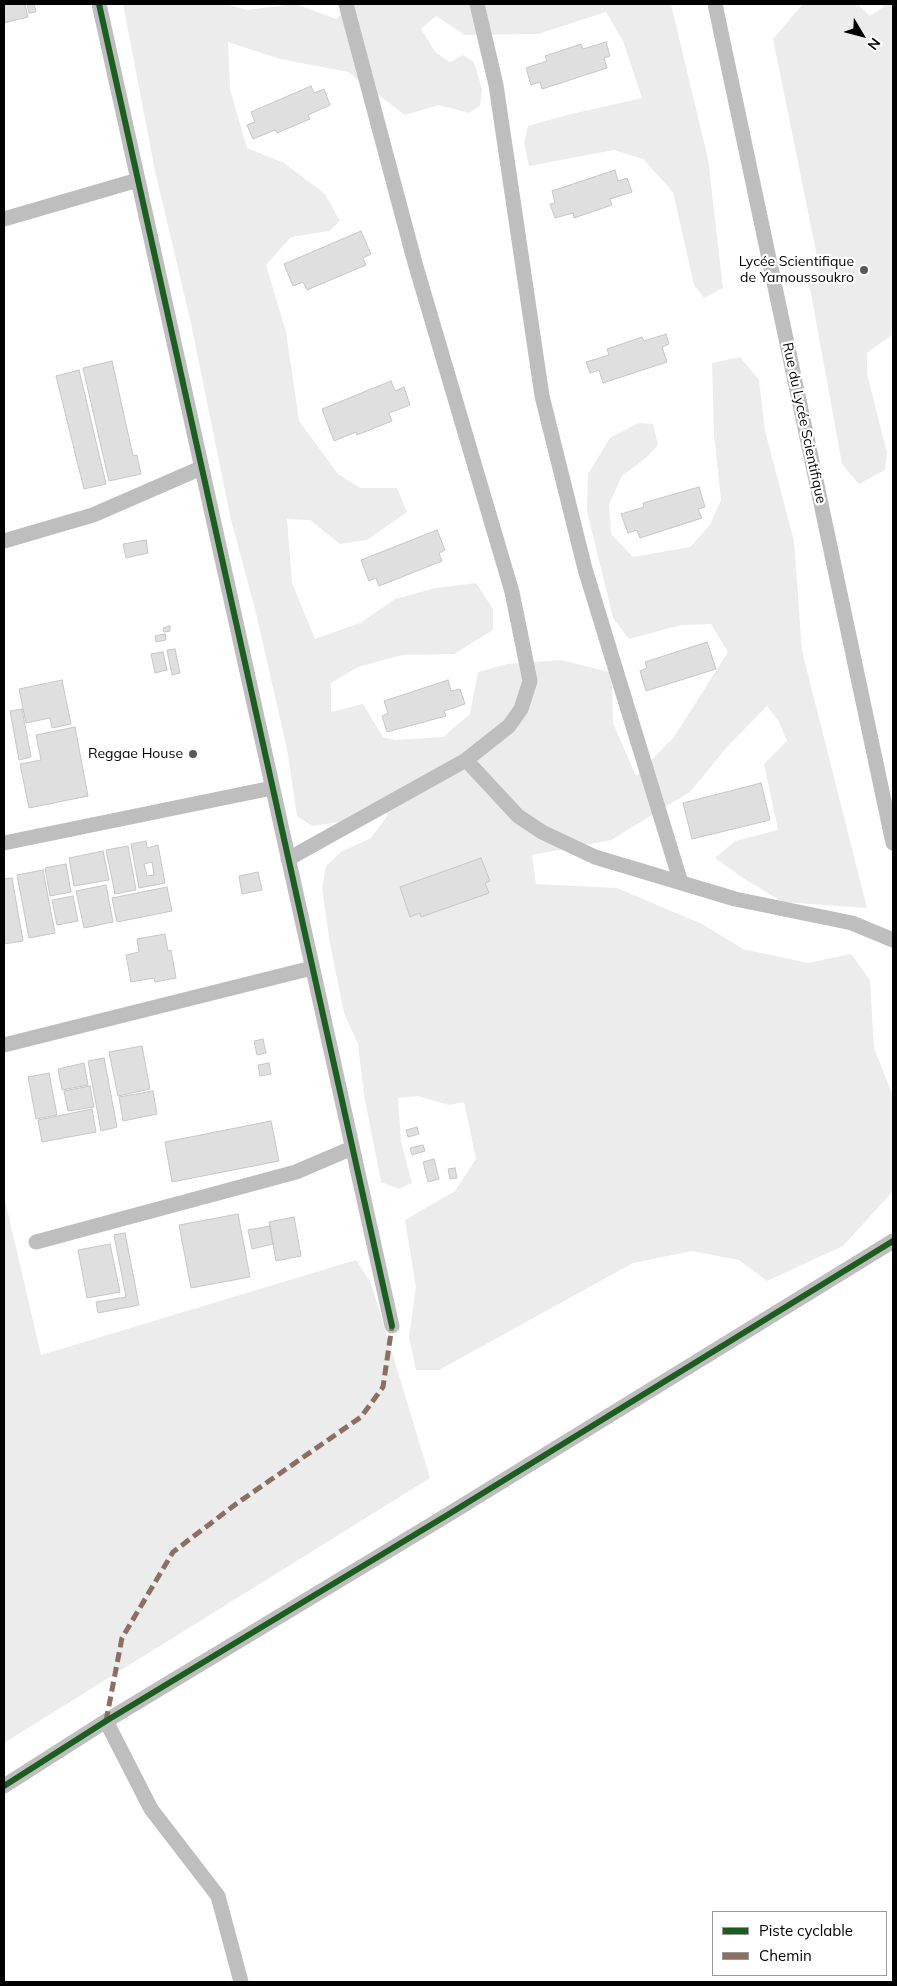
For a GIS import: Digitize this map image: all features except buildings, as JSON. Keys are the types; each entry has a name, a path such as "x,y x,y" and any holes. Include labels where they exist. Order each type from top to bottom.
{"street":[{"path":"99,4 392,1326"},
{"path":"288,859 466,760 509,726 521,710 530,681 512,592 415,263 346,4"},
{"path":"477,4 496,85 542,396 585,569 681,883"},
{"name":"Rue du Lycée Scientifique","path":"715,4 893,843"},
{"path":"4,219 138,180"},
{"path":"4,541 93,515 201,468"},
{"path":"466,760 518,816 542,832 595,856 681,883 754,903 852,923 893,940"},
{"path":"4,843 272,788"},
{"path":"4,1045 312,968"},
{"path":"36,1242 296,1172 352,1148"},
{"path":"4,1786 106,1721 441,1519 893,1241"},
{"path":"106,1721 151,1809 218,1896 241,1982"}],"shaded area":[{"path":"123,4 226,4 247,10 296,4 336,19 352,4 671,4 708,159 723,288 704,298 694,285 673,192 643,159 614,150 529,166 524,143 528,126 642,98 623,41 606,12 538,34 465,35 436,16 421,29 436,53 450,62 463,55 474,62 482,89 480,106 469,113 439,105 405,115 348,72 280,59 228,42 230,89 247,148 284,163 325,194 340,221 329,231 291,237 266,265 286,332 299,421 338,474 360,488 397,488 407,512 367,540 340,544 310,520 287,519 292,583 315,639 360,623 395,599 436,588 476,583 493,609 493,630 454,654 402,655 358,667 331,683 331,712 363,704 383,737 395,740 443,737 470,714 478,672 507,664 561,660 609,672 612,683 613,723 636,776 674,737 728,652 711,624 681,625 629,639 613,618 587,511 588,474 610,438 638,423 653,424 658,445 647,457 622,476 609,504 611,534 633,557 690,547 710,525 721,500 714,435 712,363 740,357 759,380 765,431 794,541 802,651 867,908 783,902 743,878 715,858 735,841 778,830 764,764 787,741 778,720 767,706 727,747 690,792 611,840 532,855 536,884 617,888 702,924 743,949 808,963 851,954 870,980 874,1048 893,1096 893,1187 892,1192 843,1246 767,1281 739,1260 692,1251 633,1263 439,1370 416,1370 409,1337 416,1287 405,1220 455,1191 476,1159 464,1102 449,1105 418,1096 398,1098 401,1142 412,1183 399,1189 381,1182 364,1095 358,1044 344,1013 330,944 322,888 326,866 341,852 371,838 388,815 375,802 339,822 312,826 297,816 287,749 255,609 231,520 190,319 155,171"},
{"name":"Lycée Scientifique de Yamoussoukro","path":"803,4 857,4 870,16 883,7 884,4 893,4 893,334 867,353 867,374 887,453 885,470 859,484 842,464 809,283 820,271 773,39"},
{"path":"4,1196 41,1355 356,1260 371,1283 430,1478 4,1743"}],"marked path":[{"path":"106,1721 122,1638 173,1552 236,1504 361,1417 383,1387 392,1326"}],"cycle path":[{"path":"99,4 392,1326"},
{"path":"4,1786 106,1721 449,1514 893,1241"}],"place":[{"name":"Lycée Scientifique de Yamoussoukro","path":"864,270"},
{"name":"Reggae House","path":"193,754"}]}
